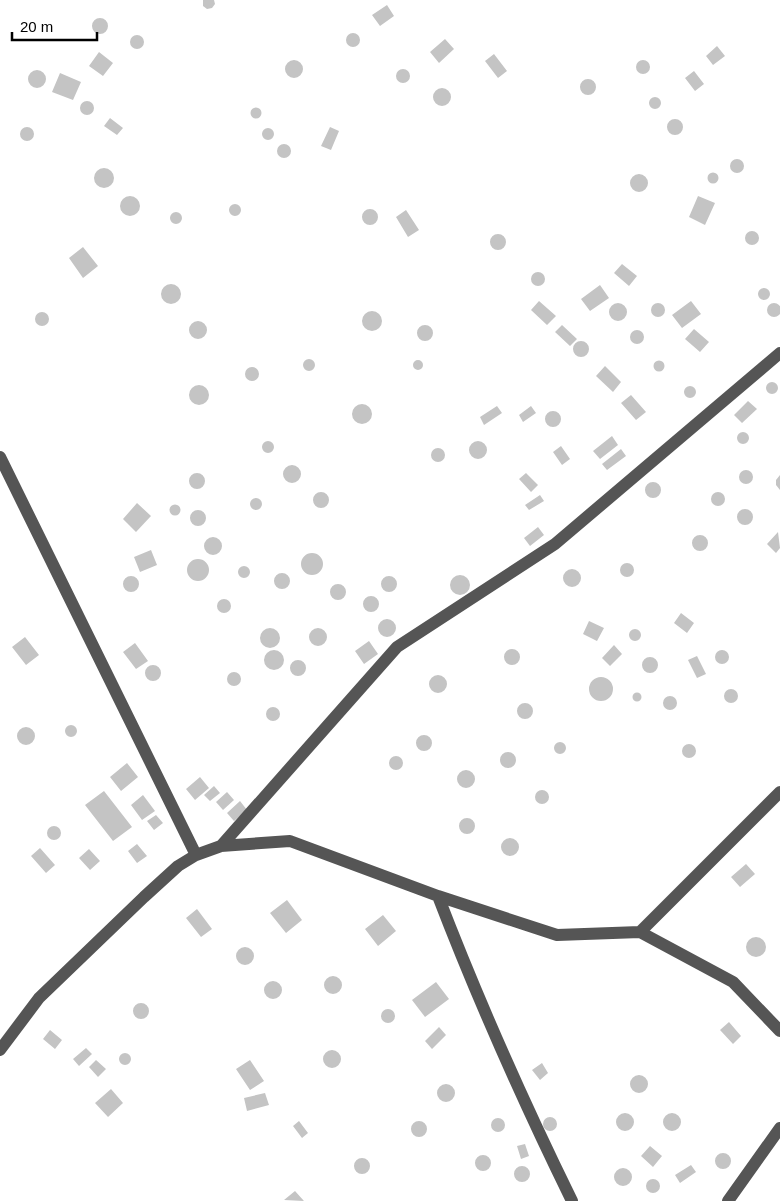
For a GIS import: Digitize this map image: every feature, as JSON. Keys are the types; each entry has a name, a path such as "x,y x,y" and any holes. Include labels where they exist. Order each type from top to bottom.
{"street":[{"path":"221,846 397,647 555,544 780,353"},
{"path":"0,457 196,855"},
{"path":"640,932 780,792"},
{"path":"0,1050 39,998 178,866 196,855 221,846 290,841 438,896 557,935 640,932 733,982 780,1031"},
{"path":"438,896 474,988 526,1106 572,1201"},
{"path":"728,1201 780,1128"}],"building":[{"path":"203,0 214,0 215,4 212,8 207,9 203,6"},
{"path":"387,5 394,16 380,26 372,15"},
{"path":"97,18 103,18 108,23 106,32 97,34 92,29 92,23"},
{"path":"350,33 356,33 360,40 356,47 350,47 346,43 346,37"},
{"path":"137,35 142,37 144,42 142,47 137,49 132,47 130,42 132,37"},
{"path":"445,39 454,49 439,63 430,52"},
{"path":"717,46 725,56 713,65 706,56"},
{"path":"99,52 113,63 103,76 89,66"},
{"path":"494,54 507,71 498,78 485,61"},
{"path":"294,60 300,63 303,69 300,75 294,78 288,75 285,69 288,63"},
{"path":"643,60 648,62 650,67 648,72 643,74 638,72 636,67 638,62"},
{"path":"403,69 408,71 410,76 408,81 403,83 398,81 396,76 398,71"},
{"path":"37,70 43,73 46,79 43,85 37,88 31,85 28,79 31,73"},
{"path":"694,71 704,84 695,91 685,78"},
{"path":"60,73 81,82 73,100 52,92"},
{"path":"585,79 591,79 596,84 594,93 585,95 580,90 580,84"},
{"path":"438,88 446,88 451,93 449,104 438,106 433,101 433,93"},
{"path":"653,97 657,97 661,103 657,109 653,109 649,105 649,101"},
{"path":"87,101 92,103 94,108 92,113 87,115 82,113 80,108 82,103"},
{"path":"256,107 262,113 256,119 250,113"},
{"path":"110,118 123,128 117,135 104,126"},
{"path":"675,119 683,127 675,135 667,127"},
{"path":"27,127 32,129 34,134 32,139 27,141 22,139 20,134 22,129"},
{"path":"330,127 339,131 331,150 321,146"},
{"path":"266,128 270,128 274,134 270,140 266,140 262,136 262,132"},
{"path":"281,144 287,144 291,151 287,158 281,158 277,154 277,148"},
{"path":"737,159 742,161 744,166 742,171 737,173 732,171 730,166 732,161"},
{"path":"104,168 111,171 114,178 111,185 104,188 97,185 94,178 97,171"},
{"path":"711,173 715,173 718,178 717,182 711,183 708,180 708,176"},
{"path":"635,174 643,174 648,179 646,190 635,192 630,187 630,179"},
{"path":"130,196 137,199 140,206 137,213 130,216 123,213 120,206 123,199"},
{"path":"698,196 715,203 705,225 689,217"},
{"path":"235,204 241,210 235,216 229,210"},
{"path":"367,209 373,209 378,214 376,223 367,225 362,220 362,214"},
{"path":"406,210 419,230 408,237 396,217"},
{"path":"176,212 182,218 176,224 170,218"},
{"path":"749,231 755,231 759,238 755,245 749,245 745,241 745,235"},
{"path":"495,234 501,234 506,239 504,248 495,250 490,245 490,239"},
{"path":"83,247 98,266 83,278 69,258"},
{"path":"622,264 637,276 629,286 614,273"},
{"path":"538,272 543,274 545,279 543,284 538,286 533,284 531,279 533,274"},
{"path":"171,284 178,287 181,294 178,301 171,304 164,301 161,294 164,287"},
{"path":"600,285 609,298 590,311 581,299"},
{"path":"762,288 766,288 770,294 766,300 762,300 758,296 758,292"},
{"path":"539,301 556,316 547,325 531,310"},
{"path":"691,301 701,314 682,328 672,315"},
{"path":"614,303 622,303 627,308 625,319 614,321 609,316 609,308"},
{"path":"658,303 663,305 665,310 663,315 658,317 653,315 651,310 653,305"},
{"path":"774,303 779,305 781,310 779,315 774,317 769,315 767,310 769,305"},
{"path":"372,311 379,314 382,321 379,328 372,331 365,328 362,321 365,314"},
{"path":"42,312 47,314 49,319 47,324 42,326 37,324 35,319 37,314"},
{"path":"198,321 204,324 207,330 204,336 198,339 192,336 189,330 192,324"},
{"path":"422,325 428,325 433,330 431,339 422,341 417,336 417,330"},
{"path":"562,325 577,339 570,346 555,332"},
{"path":"694,329 709,342 700,352 685,339"},
{"path":"634,330 640,330 644,337 640,344 634,344 630,340 630,334"},
{"path":"581,341 587,343 589,349 587,355 581,357 575,355 573,349 575,343"},
{"path":"307,359 311,359 315,365 311,371 307,371 303,367 303,363"},
{"path":"416,360 420,360 423,365 422,369 416,370 413,367 413,363"},
{"path":"657,361 661,361 664,366 663,370 657,371 654,368 654,364"},
{"path":"605,366 621,382 613,392 596,376"},
{"path":"252,367 257,369 259,374 257,379 252,381 247,379 245,374 247,369"},
{"path":"770,382 774,382 778,388 774,394 770,394 766,390 766,386"},
{"path":"199,385 206,388 209,395 206,402 199,405 192,402 189,395 192,388"},
{"path":"692,386 695,387 695,397 688,398 685,397 684,390 685,387"},
{"path":"631,395 646,412 636,420 621,403"},
{"path":"748,401 757,409 742,423 734,415"},
{"path":"358,404 366,404 372,410 372,418 366,424 358,424 352,418 352,410"},
{"path":"497,406 502,413 484,425 480,417"},
{"path":"531,406 536,413 523,422 519,415"},
{"path":"553,411 559,413 561,419 559,425 553,427 547,425 545,419 547,413"},
{"path":"743,432 749,438 743,444 737,438"},
{"path":"612,436 618,445 600,459 593,451"},
{"path":"268,441 274,447 268,453 262,447"},
{"path":"478,441 485,443 487,450 485,457 478,459 471,457 469,450 471,443"},
{"path":"561,446 570,459 562,465 553,452"},
{"path":"438,448 443,450 445,455 443,460 438,462 433,460 431,455 433,450"},
{"path":"621,449 626,456 607,470 602,464"},
{"path":"292,465 298,468 301,474 298,480 292,483 286,480 283,474 286,468"},
{"path":"746,470 751,472 753,477 751,482 746,484 741,482 739,477 741,472"},
{"path":"194,473 200,473 205,478 203,487 194,489 189,484 189,478"},
{"path":"526,473 538,485 531,492 519,479"},
{"path":"780,475 780,490 776,485 776,480"},
{"path":"653,482 659,484 661,490 659,496 653,498 647,496 645,490 647,484"},
{"path":"321,492 327,494 329,500 327,506 321,508 315,506 313,500 315,494"},
{"path":"715,492 721,492 725,499 721,506 715,506 711,502 711,496"},
{"path":"540,495 544,501 529,510 525,505"},
{"path":"254,498 258,498 262,504 258,510 254,510 250,506 250,502"},
{"path":"137,503 151,516 136,532 123,519"},
{"path":"175,504 181,510 175,516 169,510"},
{"path":"742,509 748,509 753,514 751,523 742,525 737,520 737,514"},
{"path":"195,510 201,510 206,515 204,524 195,526 190,521 190,515"},
{"path":"538,527 544,535 530,546 524,538"},
{"path":"778,532 780,548 776,553 767,544"},
{"path":"697,535 703,535 708,540 706,549 697,551 692,546 692,540"},
{"path":"209,537 217,537 222,542 220,553 209,555 204,550 204,542"},
{"path":"151,550 157,565 140,572 134,557"},
{"path":"312,553 320,556 323,564 320,572 312,575 304,572 301,564 304,556"},
{"path":"198,559 208,566 209,570 202,580 198,581 188,574 187,570 194,560"},
{"path":"624,563 630,563 634,570 630,577 624,577 620,573 620,567"},
{"path":"242,566 246,566 250,572 246,578 242,578 238,574 238,570"},
{"path":"568,569 576,569 581,574 579,585 568,587 563,582 563,574"},
{"path":"279,573 285,573 290,578 288,587 279,589 274,584 274,578"},
{"path":"460,575 467,578 470,585 467,592 460,595 453,592 450,585 453,578"},
{"path":"128,576 134,576 139,581 137,590 128,592 123,587 123,581"},
{"path":"389,576 397,584 389,592 381,584"},
{"path":"335,584 341,584 346,589 344,598 335,600 330,595 330,589"},
{"path":"371,596 377,598 379,604 377,610 371,612 365,610 363,604 365,598"},
{"path":"221,599 227,599 231,606 227,613 221,613 217,609 217,603"},
{"path":"681,613 694,623 687,633 674,623"},
{"path":"383,619 391,619 396,624 394,635 383,637 378,632 378,624"},
{"path":"589,621 604,628 597,641 583,634"},
{"path":"270,628 277,631 280,638 277,645 270,648 263,645 260,638 263,631"},
{"path":"318,628 324,631 327,637 324,643 318,646 312,643 309,637 312,631"},
{"path":"637,629 640,630 640,640 633,641 630,640 629,633 630,630"},
{"path":"25,637 39,655 26,665 12,647"},
{"path":"369,641 378,654 364,664 355,651"},
{"path":"135,643 148,661 136,669 123,652"},
{"path":"614,645 622,654 610,666 602,658"},
{"path":"512,649 518,651 520,657 518,663 512,665 506,663 504,657 506,651"},
{"path":"274,650 281,653 284,660 281,667 274,670 267,667 264,660 267,653"},
{"path":"722,650 727,652 729,657 727,662 722,664 717,662 715,657 717,652"},
{"path":"697,656 706,674 697,678 688,660"},
{"path":"650,657 658,665 650,673 642,665"},
{"path":"298,660 304,662 306,668 304,674 298,676 292,674 290,668 292,662"},
{"path":"153,665 161,673 153,681 145,673"},
{"path":"231,672 237,672 241,679 237,686 231,686 227,682 227,676"},
{"path":"438,675 444,678 447,684 444,690 438,693 432,690 429,684 432,678"},
{"path":"601,677 609,681 613,689 609,697 601,701 593,697 589,689 593,681"},
{"path":"731,689 736,691 738,696 736,701 731,703 726,701 724,696 726,691"},
{"path":"637,692 642,697 637,702 632,697"},
{"path":"667,696 673,696 677,703 673,710 667,710 663,706 663,700"},
{"path":"522,703 528,703 533,708 531,717 522,719 517,714 517,708"},
{"path":"270,707 276,707 280,714 276,721 270,721 266,717 266,711"},
{"path":"69,725 73,725 77,731 73,737 69,737 65,733 65,729"},
{"path":"26,727 32,730 35,736 32,742 26,745 20,742 17,736 20,730"},
{"path":"424,735 430,737 432,743 430,749 424,751 418,749 416,743 418,737"},
{"path":"558,742 562,742 566,748 562,754 558,754 554,750 554,746"},
{"path":"689,744 694,746 696,751 694,756 689,758 684,756 682,751 684,746"},
{"path":"508,752 516,760 508,768 500,760"},
{"path":"396,756 401,758 403,763 401,768 396,770 391,768 389,763 391,758"},
{"path":"127,763 138,777 121,791 110,777"},
{"path":"466,770 472,773 475,779 472,785 466,788 460,785 457,779 460,773"},
{"path":"200,777 209,788 195,800 186,789"},
{"path":"214,786 220,793 210,801 204,795"},
{"path":"539,790 545,790 549,797 545,804 539,804 535,800 535,794"},
{"path":"104,791 132,827 113,841 85,805"},
{"path":"227,792 234,800 223,810 216,802"},
{"path":"143,795 155,811 142,820 131,805"},
{"path":"240,801 247,810 234,821 227,813"},
{"path":"156,815 163,823 154,830 147,821"},
{"path":"467,818 473,820 475,826 473,832 467,834 461,832 459,826 461,820"},
{"path":"54,826 59,828 61,833 59,838 54,840 49,838 47,833 49,828"},
{"path":"510,838 516,841 519,847 516,853 510,856 504,853 501,847 504,841"},
{"path":"137,844 147,856 137,863 128,851"},
{"path":"40,848 55,865 46,873 31,856"},
{"path":"89,849 100,861 90,870 79,858"},
{"path":"746,864 755,874 740,887 731,877"},
{"path":"287,900 302,920 286,933 270,913"},
{"path":"197,909 212,929 201,937 186,918"},
{"path":"383,915 396,931 378,946 365,929"},
{"path":"756,937 763,940 766,947 763,954 756,957 749,954 746,947 749,940"},
{"path":"245,947 251,950 254,956 251,962 245,965 239,962 236,956 239,950"},
{"path":"333,976 339,979 342,985 339,991 333,994 327,991 324,985 327,979"},
{"path":"273,981 281,986 282,990 277,998 273,999 265,994 264,990 269,982"},
{"path":"436,982 449,999 425,1017 412,1000"},
{"path":"138,1003 144,1003 149,1008 147,1017 138,1019 133,1014 133,1008"},
{"path":"385,1009 391,1009 395,1016 391,1023 385,1023 381,1019 381,1013"},
{"path":"729,1022 741,1036 733,1044 720,1030"},
{"path":"439,1027 446,1035 432,1049 425,1041"},
{"path":"50,1030 62,1040 55,1049 43,1039"},
{"path":"86,1048 92,1054 79,1066 73,1059"},
{"path":"332,1050 338,1053 341,1059 338,1065 332,1068 326,1065 323,1059 326,1053"},
{"path":"123,1053 127,1053 131,1059 127,1065 123,1065 119,1061 119,1057"},
{"path":"96,1060 106,1069 98,1077 89,1067"},
{"path":"250,1060 264,1081 250,1090 236,1069"},
{"path":"542,1063 548,1073 540,1080 532,1070"},
{"path":"639,1075 645,1078 648,1084 645,1090 639,1093 633,1090 630,1084 633,1078"},
{"path":"446,1084 452,1087 455,1093 452,1099 446,1102 440,1099 437,1093 440,1087"},
{"path":"111,1089 123,1103 108,1117 95,1103"},
{"path":"265,1093 269,1105 247,1111 244,1098"},
{"path":"625,1113 631,1116 634,1122 631,1128 625,1131 619,1128 616,1122 619,1116"},
{"path":"668,1113 676,1113 681,1118 679,1129 668,1131 663,1126 663,1118"},
{"path":"550,1117 555,1119 557,1124 555,1129 550,1131 545,1129 543,1124 545,1119"},
{"path":"498,1118 503,1120 505,1125 503,1130 498,1132 493,1130 491,1125 493,1120"},
{"path":"299,1121 308,1133 302,1138 293,1126"},
{"path":"416,1121 422,1121 427,1126 425,1135 416,1137 411,1132 411,1126"},
{"path":"525,1144 529,1156 521,1159 517,1146"},
{"path":"650,1146 662,1156 653,1167 641,1156"},
{"path":"720,1153 726,1153 731,1158 729,1167 720,1169 715,1164 715,1158"},
{"path":"483,1155 489,1157 491,1163 489,1169 483,1171 477,1169 475,1163 477,1157"},
{"path":"362,1158 368,1160 370,1166 368,1172 362,1174 356,1172 354,1166 356,1160"},
{"path":"691,1165 696,1172 680,1183 675,1175"},
{"path":"522,1166 528,1168 530,1174 528,1180 522,1182 516,1180 514,1174 516,1168"},
{"path":"623,1168 629,1171 632,1177 629,1183 623,1186 617,1183 614,1177 617,1171"},
{"path":"653,1179 658,1181 660,1186 658,1191 653,1193 648,1191 646,1186 648,1181"},
{"path":"295,1191 304,1201 284,1200"}]}
